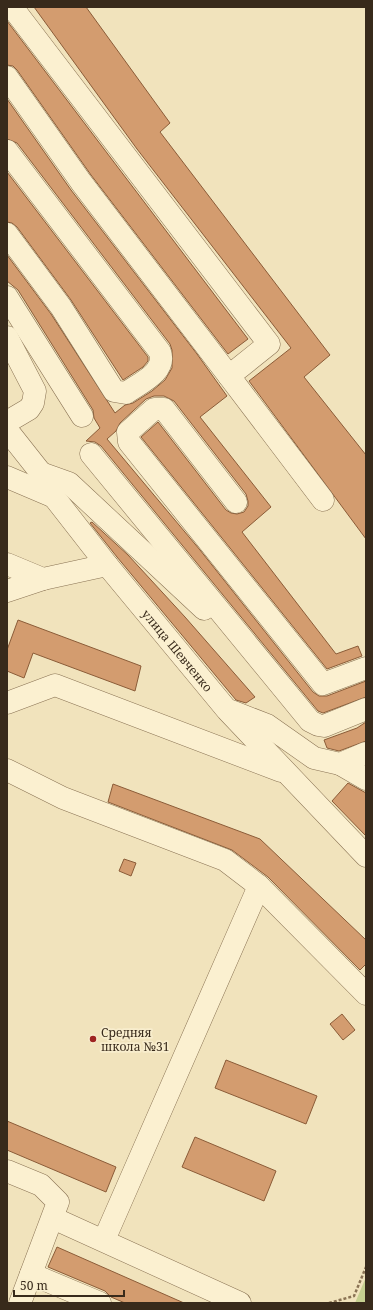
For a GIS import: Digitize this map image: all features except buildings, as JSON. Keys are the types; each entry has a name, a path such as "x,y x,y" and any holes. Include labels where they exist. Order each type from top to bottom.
{"street":[{"path":"12,7 268,344 229,376"},
{"path":"7,77 81,182 323,500"},
{"path":"7,151 160,352 162,360 158,370 126,393 114,391 61,307 7,234"},
{"path":"7,297 82,416"},
{"path":"7,336 34,391 33,402 29,409 7,422"},
{"path":"236,502 164,409 154,409 128,432 129,442 323,684 366,668"},
{"name":"улица Шевченко","path":"7,430 41,473 54,497 107,565 227,710 366,856"},
{"path":"90,454 310,721 318,725 336,723 366,709"},
{"path":"41,473 69,484 261,661"},
{"path":"7,477 54,497"},
{"path":"7,564 43,579"},
{"path":"7,591 43,579 107,565"},
{"path":"7,702 55,685 286,773"},
{"path":"227,710 267,725 314,758 340,764 366,779"},
{"path":"340,764 366,752"},
{"path":"7,770 63,798 225,860 259,886 366,994"},
{"path":"104,1240 259,886"},
{"path":"7,1171 41,1185 58,1202 20,1303"},
{"path":"53,1218 240,1303"},
{"path":"31,1274 100,1303"}],"path":[{"path":"329,1303 354,1296 366,1267"}],"green space":[{"path":"366,1277 366,1303 355,1303"}],"place":[{"name":"Средняя школа №31","path":"93,1039"}]}
